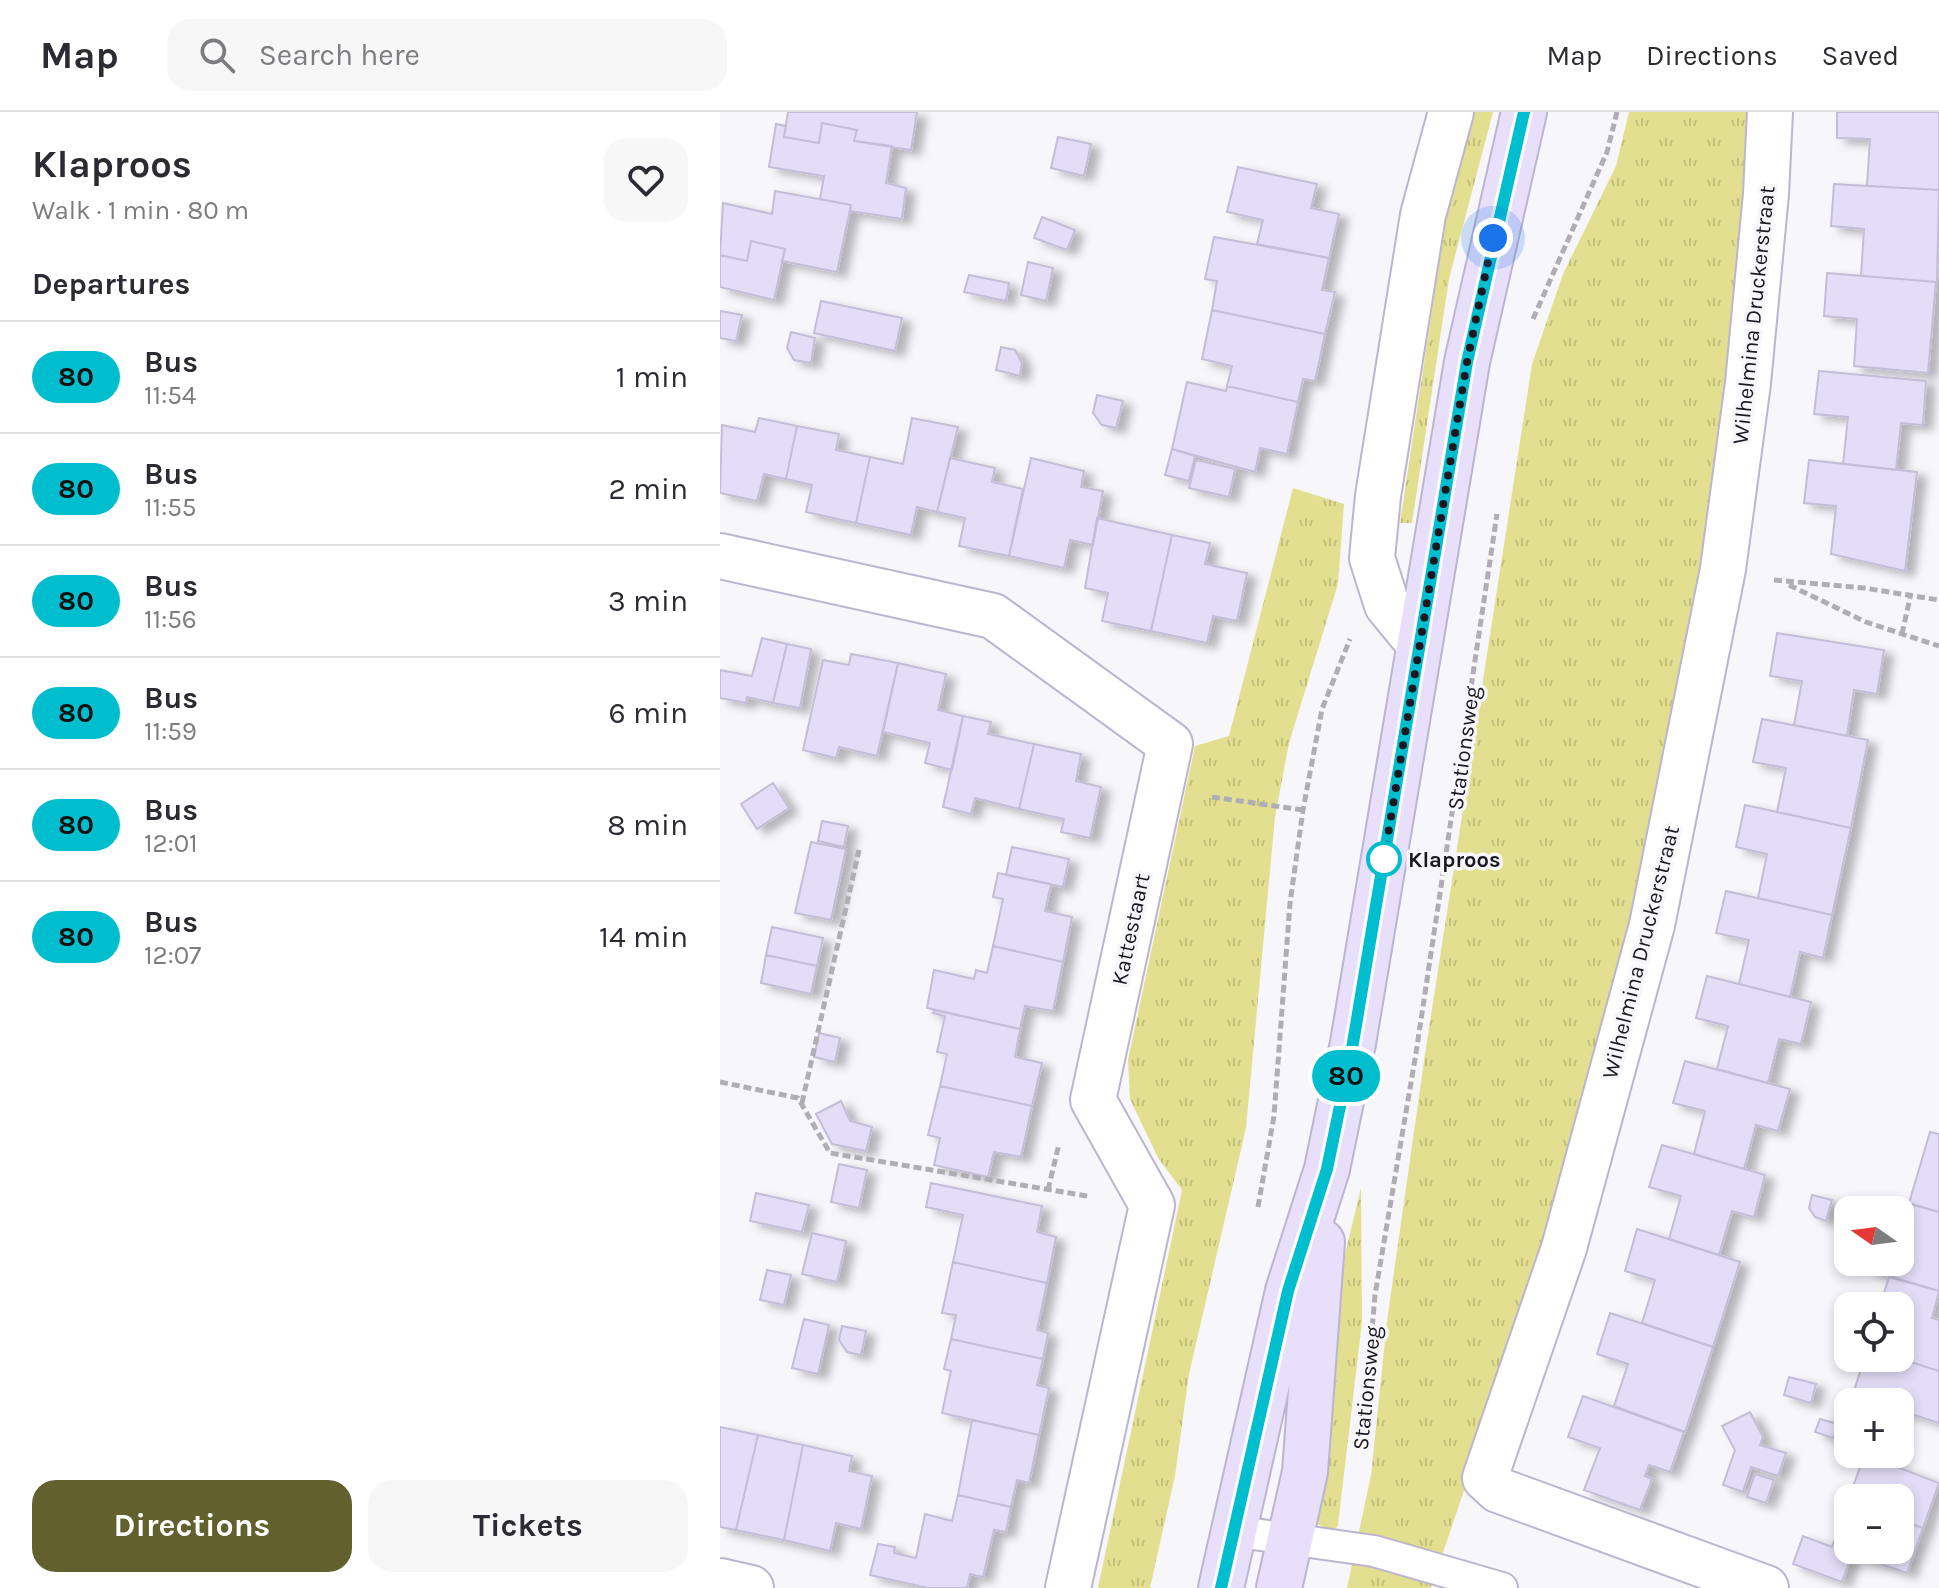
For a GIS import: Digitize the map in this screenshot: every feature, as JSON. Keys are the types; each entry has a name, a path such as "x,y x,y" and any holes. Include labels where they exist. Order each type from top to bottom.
{"main road":[{"path":"1221,1588 1288,1291 1327,1169 1353,1043 1467,362 1524,112"},
{"path":"1279,1588 1305,1472 1327,1169"}],"street":[{"path":"1419,644 1387,605 1372,558 1378,496 1423,215 1451,112"},
{"name":"Wilhelmina Druckerstraat","path":"1766,1588 1498,1490 1485,1478 1564,1248 1652,925 1723,569 1748,383 1766,194 1770,112"},
{"name":"Kattestaart","path":"720,556 993,616 1170,744 1093,1100 1152,1205"},
{"path":"1068,1588 1152,1205"},
{"path":"720,1581 751,1588"}],"lane":[{"path":"1233,1531 1374,1551 1502,1588"}],"path":[{"path":"1530,327 1558,255 1607,152 1617,112"},
{"name":"Stationsweg","path":"1362,1440 1375,1295 1416,1053 1498,507"},
{"path":"1723,569 1785,583 1864,588 1910,598 1939,600"},
{"path":"1255,1223 1274,1116 1290,903 1322,709 1359,615 1380,581"},
{"path":"1785,583 1866,622 1939,646"},
{"path":"1902,634 1910,598"},
{"path":"1159,790 1303,810"},
{"path":"802,1104 859,850"},
{"path":"720,1082 798,1098 830,1153 1152,1205"}],"green space":[{"path":"1474,112 1493,112 1449,279 1412,523 1400,523 1449,197"},
{"path":"1629,112 1753,112 1749,194 1708,556 1655,832 1556,1219 1431,1588 1347,1588 1371,1475 1387,1321 1425,1054 1532,364 1563,274 1616,166"},
{"path":"1293,488 1344,504 1338,584 1289,743 1275,817 1246,1128 1189,1374 1175,1476 1150,1588 1098,1588 1182,1190 1158,1158 1130,1099 1128,1060 1195,746 1229,736"},
{"path":"1361,1188 1362,1322 1338,1525 1334,1531 1310,1521 1328,1324"}],"building":[{"path":"788,112 917,112 911,150 854,141 857,130 822,123 819,143 784,137"},
{"path":"1837,112 1939,112 1939,190 1867,186 1870,139 1837,138"},
{"path":"822,123 857,130 854,141 892,146 886,183 906,188 902,219 850,211 851,205 820,199 824,176 769,167 776,124 786,126 784,137 819,143"},
{"path":"1058,137 1091,144 1084,176 1051,168"},
{"path":"1238,167 1317,184 1311,208 1339,214 1329,258 1257,244 1263,220 1227,212"},
{"path":"1834,184 1939,190 1937,282 1861,276 1864,229 1831,226"},
{"path":"775,191 851,205 837,272 782,261 785,249 751,241 747,261 720,255 723,203 772,214"},
{"path":"1042,217 1075,230 1067,250 1034,238"},
{"path":"1214,237 1329,258 1322,290 1335,292 1325,334 1212,310 1217,281 1205,279"},
{"path":"751,241 785,249 774,300 720,287 720,255 747,261"},
{"path":"1028,262 1053,268 1046,301 1021,295"},
{"path":"1827,273 1936,282 1928,373 1854,366 1857,319 1824,316"},
{"path":"969,275 1009,283 1006,301 964,292"},
{"path":"821,301 902,318 895,351 814,333"},
{"path":"1212,310 1325,334 1315,381 1303,379 1298,402 1227,386 1232,366 1202,359"},
{"path":"720,311 742,315 736,341 720,338"},
{"path":"791,332 815,338 811,363 794,360 787,348"},
{"path":"1001,347 1015,350 1022,363 1020,376 996,370"},
{"path":"1819,371 1926,381 1923,425 1901,423 1896,470 1843,464 1848,417 1814,414"},
{"path":"1187,382 1226,391 1227,386 1298,402 1287,454 1260,448 1255,472 1172,449"},
{"path":"1097,395 1123,401 1116,428 1102,425 1093,413"},
{"path":"759,418 797,426 786,479 764,474 757,501 720,493 722,425 755,432"},
{"path":"912,418 958,427 937,512 917,507 911,535 856,523 870,457 903,464"},
{"path":"797,426 839,434 836,450 870,457 856,523 806,512 812,485 786,479"},
{"path":"1172,449 1195,456 1189,481 1165,475"},
{"path":"950,458 995,468 992,482 1023,489 1009,556 959,546 965,518 937,512"},
{"path":"1031,458 1084,471 1081,487 1103,491 1093,545 1070,540 1064,568 1009,556"},
{"path":"1196,460 1235,469 1229,497 1189,488"},
{"path":"1809,460 1917,472 1905,571 1831,554 1836,506 1804,503"},
{"path":"1097,518 1172,535 1151,631 1102,621 1108,593 1085,588"},
{"path":"1172,535 1210,543 1205,564 1247,573 1237,621 1213,616 1207,643 1151,631"},
{"path":"1777,633 1884,650 1877,694 1854,690 1847,736 1794,725 1802,681 1770,676"},
{"path":"762,638 787,644 773,703 747,697 746,703 720,698 720,670 752,676"},
{"path":"787,644 811,649 800,708 773,703"},
{"path":"851,654 898,663 877,756 839,747 836,758 803,750 823,660 849,665"},
{"path":"898,663 946,674 938,710 963,716 952,770 925,763 930,743 883,732"},
{"path":"963,716 991,722 988,734 1034,744 1019,809 975,798 971,814 943,807"},
{"path":"1762,719 1868,740 1851,828 1777,812 1786,768 1753,762"},
{"path":"1034,744 1081,754 1076,781 1101,787 1090,838 1061,832 1064,819 1019,809"},
{"path":"773,783 789,808 757,829 741,804"},
{"path":"1745,805 1851,828 1832,915 1758,898 1767,854 1736,847"},
{"path":"822,821 848,826 844,847 818,841"},
{"path":"811,842 846,849 831,920 795,913"},
{"path":"1012,847 1069,859 1063,887 1006,875"},
{"path":"998,873 1051,884 1045,911 1072,917 1063,962 993,946 1003,899 993,897"},
{"path":"1726,891 1832,915 1823,958 1800,952 1790,997 1739,984 1749,940 1716,933"},
{"path":"772,927 823,938 817,966 766,955"},
{"path":"993,946 1063,962 1053,1011 1025,1006 1020,1029 927,1008 934,970 974,979 976,970 987,973"},
{"path":"766,955 817,966 811,994 761,983"},
{"path":"1707,976 1811,1002 1801,1044 1779,1039 1768,1083 1717,1069 1728,1026 1696,1018"},
{"path":"934,1010 1020,1029 1015,1057 1042,1063 1032,1106 940,1086 947,1054 937,1052 945,1016 933,1013"},
{"path":"819,1033 840,1038 835,1062 814,1057"},
{"path":"1685,1061 1790,1089 1778,1131 1756,1125 1744,1169 1694,1154 1705,1111 1673,1103"},
{"path":"940,1086 1032,1106 1021,1157 994,1152 988,1177 934,1165 940,1138 928,1135"},
{"path":"841,1101 850,1121 872,1127 866,1151 832,1144 816,1114"},
{"path":"1930,1132 1939,1134 1939,1212 1914,1204 1914,1196 1911,1196"},
{"path":"1662,1145 1765,1175 1754,1217 1732,1211 1719,1255 1669,1239 1681,1196 1649,1187"},
{"path":"839,1164 867,1170 859,1208 831,1202"},
{"path":"931,1183 1042,1206 1037,1232 1056,1237 1047,1283 953,1262 963,1215 926,1207"},
{"path":"756,1193 809,1205 802,1232 750,1221"},
{"path":"1812,1195 1832,1200 1826,1221 1815,1217 1809,1208"},
{"path":"1914,1205 1939,1212 1939,1291 1889,1276 1914,1276"},
{"path":"1637,1229 1740,1262 1713,1347 1642,1323 1655,1280 1625,1271"},
{"path":"812,1233 846,1241 837,1282 802,1274"},
{"path":"953,1262 1047,1283 1037,1330 1048,1333 1043,1359 951,1339 956,1315 942,1313"},
{"path":"767,1270 791,1275 784,1305 760,1300"},
{"path":"1889,1277 1939,1291 1932,1318 1939,1320 1939,1371 1914,1363 1914,1292 1884,1292"},
{"path":"1610,1313 1713,1347 1685,1432 1614,1406 1628,1364 1597,1354"},
{"path":"804,1319 829,1325 818,1374 792,1368"},
{"path":"842,1326 866,1331 861,1355 847,1352 839,1340"},
{"path":"951,1339 1043,1359 1037,1385 1049,1388 1039,1435 942,1413 951,1371 944,1369"},
{"path":"1914,1363 1939,1371 1939,1423 1914,1415 1914,1388 1855,1388 1860,1372 1914,1372"},
{"path":"1789,1377 1816,1384 1811,1403 1784,1395"},
{"path":"1583,1396 1684,1432 1670,1472 1649,1465 1645,1476 1652,1479 1640,1510 1584,1490 1600,1448 1568,1437"},
{"path":"1750,1412 1763,1437 1760,1445 1786,1453 1778,1476 1751,1467 1743,1492 1723,1485 1735,1450 1722,1426"},
{"path":"1820,1419 1834,1423 1833,1438 1815,1432"},
{"path":"972,1420 1039,1435 1029,1483 1017,1480 1011,1507 958,1495"},
{"path":"720,1427 758,1435 736,1530 720,1527"},
{"path":"758,1435 803,1445 784,1540 736,1530"},
{"path":"803,1445 852,1456 849,1471 872,1476 861,1529 836,1523 830,1551 784,1540"},
{"path":"1860,1468 1900,1468 1939,1483 1923,1528 1914,1525 1914,1484 1854,1484"},
{"path":"1755,1474 1774,1480 1766,1503 1747,1497"},
{"path":"958,1495 1011,1507 1006,1532 994,1530 983,1577 970,1574 967,1588 928,1588 870,1575 878,1544 895,1547 894,1553 916,1558 925,1514 952,1521"},
{"path":"1914,1525 1923,1528 1914,1553"},
{"path":"1803,1536 1832,1547 1834,1541 1834,1564 1848,1564 1842,1582 1793,1564"},
{"path":"1881,1564 1910,1564 1907,1573"}],"bus line":[{"name":"80","path":"1221,1588 1288,1291 1327,1169 1353,1043 1467,362 1507,175 1524,112"}],"place":[{"name":"Klaproos","path":"1384,859"}],"route":[{"path":"1384,859 1467,362 1493,238"}]}
